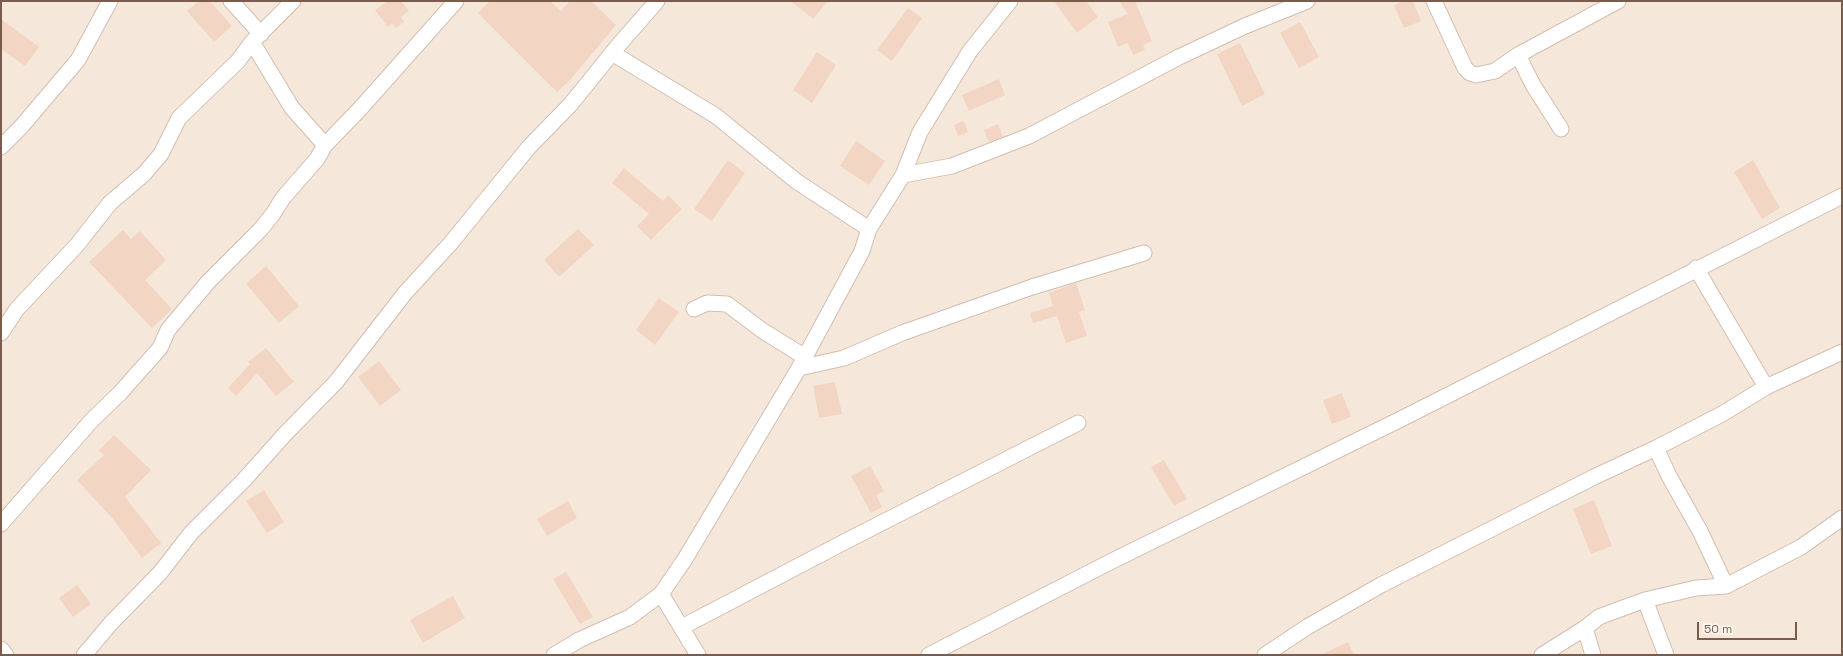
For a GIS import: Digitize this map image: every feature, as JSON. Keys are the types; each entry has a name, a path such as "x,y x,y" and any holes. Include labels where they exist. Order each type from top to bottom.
{"street":[{"path":"1,147 21,127 78,60 110,1"},
{"path":"231,1 257,38 292,108 325,145"},
{"path":"1,333 17,309 77,245 110,203 144,174 161,154 179,118 238,61 257,38 293,1"},
{"path":"1,524 92,420 120,393 160,348 168,330 208,282 260,230 274,214 284,198 317,159 325,145 359,110 456,1"},
{"path":"84,655 111,623 160,573 196,528 336,382 405,293 450,244 529,147 570,105 657,1"},
{"path":"554,655 579,640 630,617 661,594 686,559 802,363 862,251 869,229 904,175 920,132 970,51 1010,1"},
{"path":"904,175 952,166 1029,136 1179,57 1244,26 1307,1"},
{"path":"1434,1 1465,68 1470,73 1483,75 1495,71 1518,55 1618,1"},
{"path":"612,53 716,116 796,182 869,229"},
{"path":"1518,55 1533,85 1561,130"},
{"path":"929,655 1112,561 1399,420 1696,268 1842,196"},
{"path":"694,310 706,303 727,304 802,363 844,358 902,333 1024,290 1144,252"},
{"path":"1696,268 1766,387"},
{"path":"1265,655 1307,627 1381,585 1594,477 1656,448 1722,414 1766,387 1842,352"},
{"path":"682,627 843,542 1078,423"},
{"path":"1656,448 1669,476 1700,531 1726,586"},
{"path":"1542,655 1585,628 1599,617 1645,600 1696,588 1726,586 1801,547 1842,518"},
{"path":"661,594 698,655"},
{"path":"1645,600 1666,655"},
{"path":"1585,628 1593,655"},
{"path":"1,649 6,655"}],"shaded area":[{"path":"1,1 1842,1 1842,655 1,655"}],"building":[{"path":"199,1 210,1 232,26 214,42 187,11"},
{"path":"388,1 401,1 409,11 401,17 404,22 396,28 392,23 388,27 375,10"},
{"path":"490,1 550,1 561,11 570,1 591,1 616,25 571,79 557,92 478,13"},
{"path":"791,1 828,1 813,19"},
{"path":"1054,1 1086,1 1098,17 1077,33"},
{"path":"1119,1 1135,1 1152,41 1143,45 1145,50 1133,55 1128,43 1118,47 1108,22 1128,14"},
{"path":"1404,1 1413,1 1421,21 1404,28 1394,5"},
{"path":"908,8 922,18 892,61 877,50"},
{"path":"1,19 39,47 25,66 1,49"},
{"path":"1300,22 1319,57 1299,68 1280,33"},
{"path":"1240,43 1265,94 1242,106 1217,54"},
{"path":"817,52 836,65 812,103 793,90"},
{"path":"999,79 1005,95 969,111 962,95"},
{"path":"964,121 968,132 958,136 954,125"},
{"path":"998,124 1003,137 989,142 984,130"},
{"path":"856,141 885,161 869,185 840,166"},
{"path":"728,160 745,173 712,221 694,209"},
{"path":"1753,160 1780,208 1762,219 1734,172"},
{"path":"624,168 663,201 668,195 682,209 651,240 637,226 649,214 612,183"},
{"path":"578,229 594,245 559,277 544,260"},
{"path":"123,230 131,239 140,231 166,260 145,280 172,309 152,328 89,262"},
{"path":"266,266 299,306 279,323 246,284"},
{"path":"1076,283 1085,310 1079,312 1087,336 1066,343 1057,316 1033,323 1030,313 1053,306 1049,293"},
{"path":"659,298 679,312 655,345 636,330"},
{"path":"266,348 294,382 276,396 257,373 236,396 228,388 250,364 248,362"},
{"path":"379,361 401,390 380,406 358,377"},
{"path":"835,382 842,414 819,418 813,386"},
{"path":"1342,393 1351,417 1332,424 1323,400"},
{"path":"114,435 151,470 125,497 161,543 142,558 113,519 77,480 104,455 99,450"},
{"path":"1164,460 1187,499 1174,506 1151,467"},
{"path":"870,466 884,491 876,495 882,507 871,513 851,476"},
{"path":"264,490 284,522 267,533 246,501"},
{"path":"1594,500 1612,546 1591,554 1573,509"},
{"path":"568,501 577,518 547,536 537,519"},
{"path":"566,572 593,617 580,624 553,579"},
{"path":"77,585 91,604 73,617 59,598"},
{"path":"453,596 465,618 423,643 410,620"},
{"path":"1348,642 1354,655 1320,655"}]}
